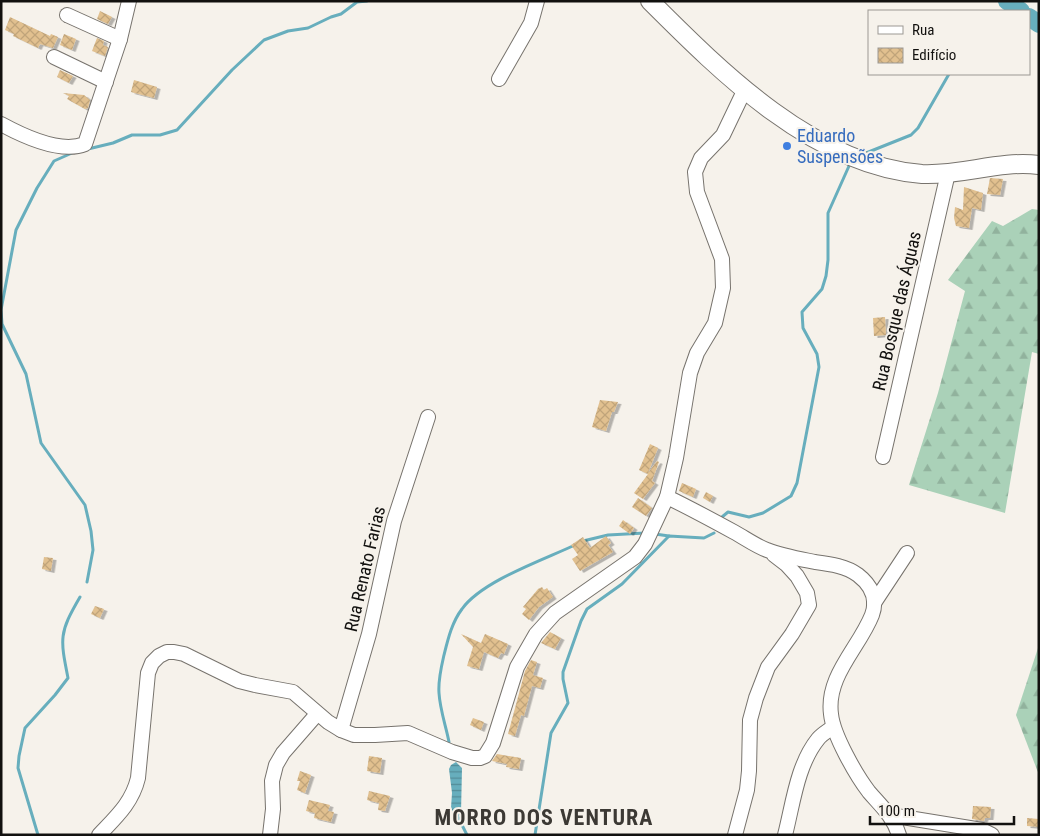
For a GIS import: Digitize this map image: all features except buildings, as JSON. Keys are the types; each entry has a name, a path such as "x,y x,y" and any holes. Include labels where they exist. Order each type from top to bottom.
{"main road":[{"path":"650,1 682,33 745,89 805,134 846,155 907,172 934,174 965,172 1007,164 1039,165"}],"street":[{"path":"1,124 32,139 63,146 85,144 120,39 129,1"},
{"path":"499,78 532,23 537,1"},
{"path":"67,15 120,39"},
{"path":"54,57 106,82"},
{"path":"99,835 125,808 136,787 148,672 152,663 161,654 181,653 239,681 293,692 317,714 341,730 354,735 408,733 468,758 485,756 493,743 517,667 536,634 555,613 635,557 644,544 667,496 690,373 697,353 715,323 722,298 724,280 720,252 697,192 695,172 701,158 723,135 745,89"},
{"name":"Rua Bosque das Águas","path":"883,457 948,173"},
{"name":"Rua Renato Farias","path":"341,730 369,634 397,511 428,417"},
{"path":"667,496 767,550 787,565 797,576 808,595 809,605 792,634 768,667 756,698 750,720 747,790 735,835"},
{"path":"767,550 796,558 831,564 854,572 870,587 874,603"},
{"path":"898,835 890,815 872,796 833,727 830,702 839,673 871,618 874,603 906,553"},
{"path":"270,835 273,796 272,781 277,763 283,753 317,714"},
{"path":"785,835 798,782 806,761 819,738 833,727"},
{"path":"890,815 982,830 992,835"}],"green space":[{"path":"1032,209 1039,210 1039,354 1032,352 1005,513 909,485 938,393 965,291 948,280 992,221 1003,226"},
{"path":"1039,645 1039,775 1016,715"}],"water":[{"path":"456,762 462,768 461,813 455,818 451,808 452,793 449,769"}],"waterway":[{"path":"88,149 113,143 132,135 160,135 177,130 232,70 264,40 288,31 308,28 341,14 357,2 367,1"},
{"path":"1007,1 1020,10"},
{"path":"1030,18 1039,24"},
{"path":"1030,24 1035,22"},
{"path":"866,153 911,135 918,128 948,75"},
{"path":"72,153 54,161 37,188 16,230 1,310 2,324 26,374 41,443 85,505 93,550 87,582"},
{"path":"722,517 728,512 749,517 763,513 791,496 797,483 819,367 817,354 803,328 802,312 822,289 828,260 828,213 849,166"},
{"path":"583,541 608,535 645,533"},
{"path":"535,835 551,733 568,703 563,672 587,609 622,584 669,536 704,538 714,533"},
{"path":"655,534 669,536"},
{"path":"449,742 441,706 439,683 447,643 453,625 462,609 471,599 498,580 575,545"},
{"path":"38,835 18,768 19,756 25,728 68,678 63,636 68,619 80,597"},
{"path":"458,817 467,835"}],"place":[{"name":"Eduardo Suspensões","path":"787,146"}],"district":[{"name":"MORRO DOS VENTURA","path":"544,817"}]}
